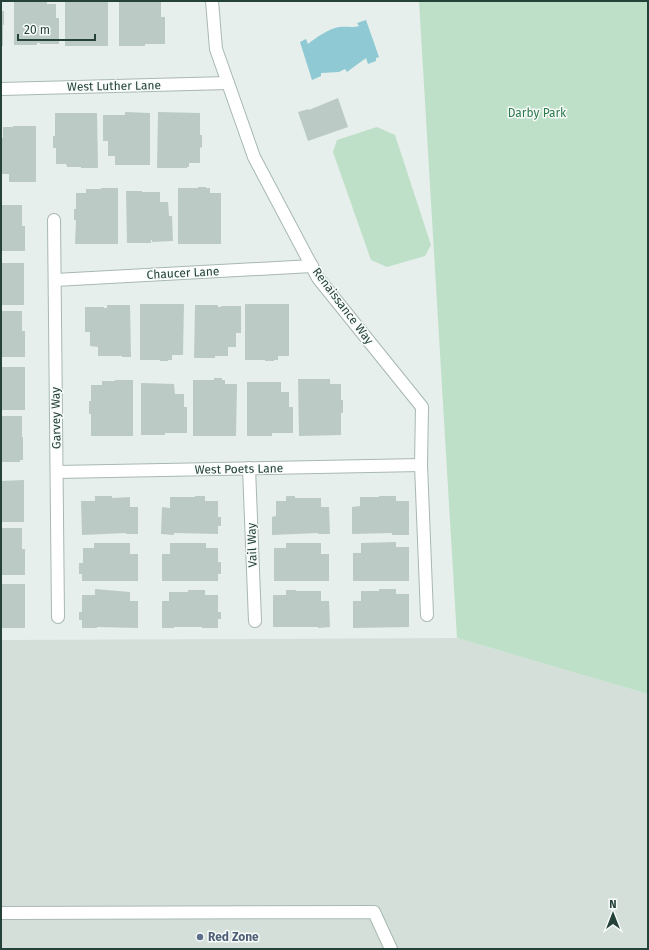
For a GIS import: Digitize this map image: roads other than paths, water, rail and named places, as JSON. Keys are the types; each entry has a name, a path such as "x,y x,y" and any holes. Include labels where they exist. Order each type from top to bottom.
{"street":[{"name":"Renaissance Way","path":"212,1 216,49 254,157 318,278 422,408 421,466 427,616"},
{"name":"West Luther Lane","path":"1,89 228,83"},
{"name":"Garvey Way","path":"54,220 58,617"},
{"name":"Chaucer Lane","path":"55,280 312,266"},
{"name":"West Poets Lane","path":"57,472 421,466"},
{"name":"Vail Way","path":"249,468 255,621"},
{"path":"1,913 374,912 391,949"}],"water":[{"path":"366,20 379,57 376,58 376,61 368,64 366,58 347,72 345,69 339,72 321,73 321,76 312,80 300,42 306,39 308,44 331,30 339,27 359,26 357,23"}],"place":[{"name":"Red Zone","path":"200,937"}],"park label":[{"name":"Darby Park","path":"537,113"}]}
